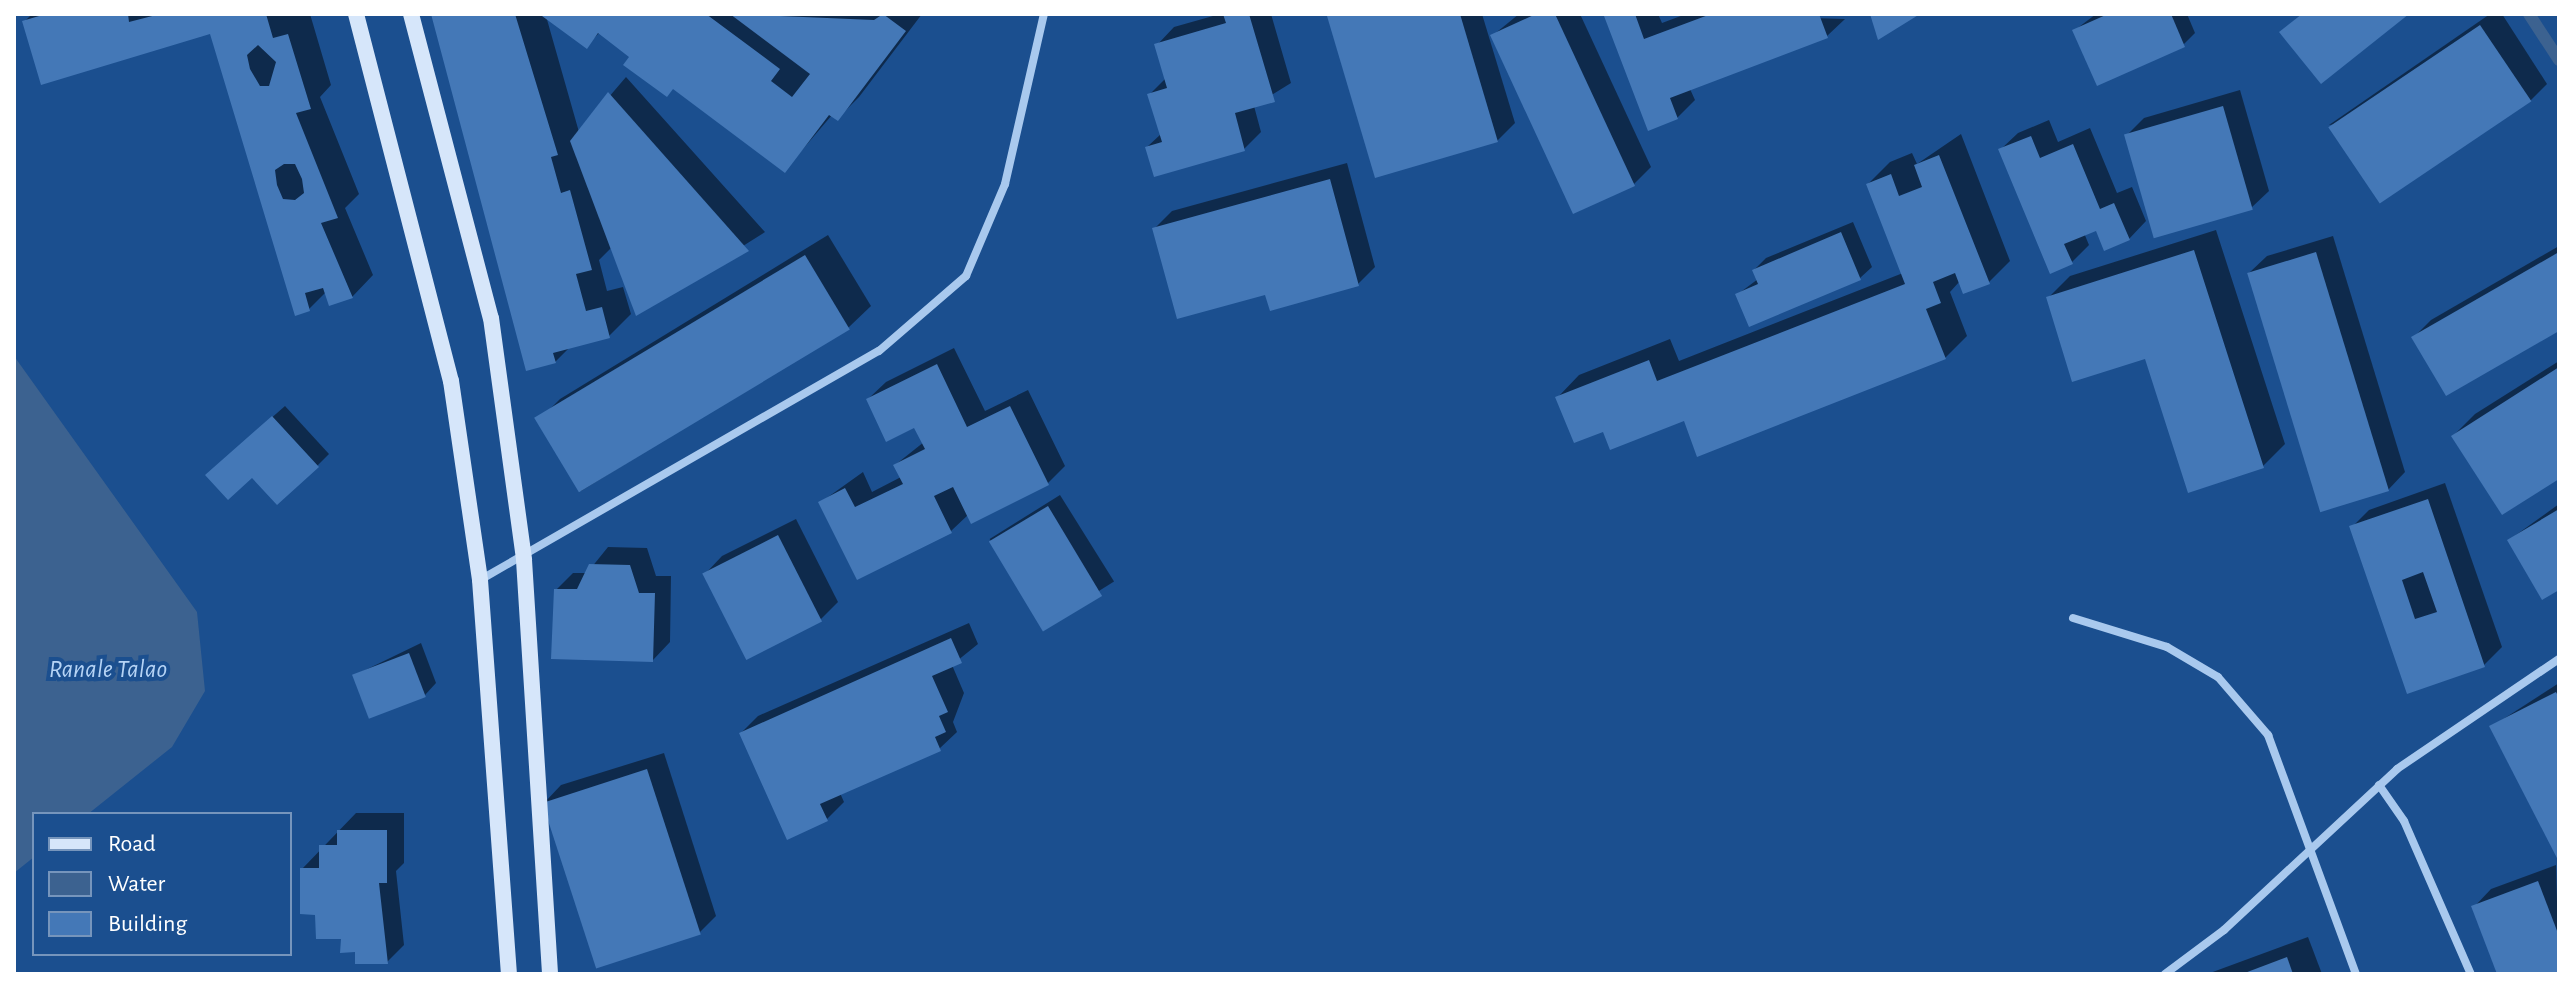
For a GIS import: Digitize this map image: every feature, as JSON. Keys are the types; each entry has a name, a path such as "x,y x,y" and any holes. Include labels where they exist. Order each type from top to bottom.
{"main road":[{"path":"356,14 451,381 480,580 509,974"},
{"path":"411,14 491,318 524,560 550,974"}],"street":[{"path":"480,580 524,560 879,351 966,276 1005,184 1044,14"},
{"path":"2073,618 2167,647 2218,677 2268,735 2356,974"},
{"path":"2165,974 2224,930 2379,785 2559,659"},
{"path":"2379,785 2404,821 2471,974"}],"water":[{"name":"Ranale Talao","path":"14,356 197,612 205,691 172,747 91,812 32,812 32,859 14,873"}],"building":[{"path":"46,14 128,14 129,22 160,14 266,14 273,38 288,34 311,109 296,113 338,218 321,223 353,298 329,306 323,288 305,293 310,311 295,316 210,34 41,85 22,21","holes":["258,45 276,62 269,86 260,86 250,69 247,55","284,164 295,164 302,179 304,193 295,200 283,199 277,185 275,170"]},
{"path":"431,14 515,14 558,155 551,157 561,193 570,190 592,270 576,274 586,311 602,307 610,338 553,353 556,363 526,371"},
{"path":"706,14 780,69 771,81 792,97 810,74 730,14 874,20 883,14 906,31 838,121 829,115 785,173 673,89 667,97 623,65 629,57 598,33 587,49 542,16"},
{"path":"1223,14 1249,14 1275,102 1235,113 1245,151 1154,177 1145,147 1162,142 1147,94 1167,88 1154,44 1226,23"},
{"path":"1460,14 1498,142 1375,178 1327,16"},
{"path":"1536,14 1555,14 1635,186 1573,214 1490,35"},
{"path":"1635,14 1644,39 1711,14 1819,14 1828,38 1670,98 1678,119 1648,131 1604,16"},
{"path":"1870,14 1920,14 1878,40"},
{"path":"2108,14 2171,14 2185,47 2097,86 2072,30"},
{"path":"2302,14 2409,14 2321,84 2279,32"},
{"path":"2480,25 2531,101 2380,204 2328,127"},
{"path":"608,92 749,251 636,316 570,141"},
{"path":"2223,106 2253,210 2154,238 2124,134"},
{"path":"2031,136 2040,158 2073,144 2100,209 2114,203 2130,240 2104,251 2096,231 2064,244 2073,264 2050,274 1998,149"},
{"path":"1939,155 1990,284 1963,294 1955,273 1933,282 1941,303 1926,309 1946,359 1697,457 1684,421 1610,450 1603,432 1574,443 1555,397 1649,360 1657,381 1905,284 1866,184 1891,174 1899,196 1922,187 1914,165"},
{"path":"1330,179 1359,286 1270,311 1265,295 1177,319 1152,228"},
{"path":"1841,232 1861,280 1749,327 1735,294 1758,284 1752,270"},
{"path":"2194,250 2264,468 2188,493 2145,359 2072,382 2046,297"},
{"path":"2316,252 2389,491 2320,512 2247,273"},
{"path":"2559,252 2559,331 2446,396 2411,337"},
{"path":"805,255 850,330 579,492 534,418"},
{"path":"937,364 967,427 1010,406 1049,485 971,524 953,487 934,496 952,533 857,580 818,502 845,488 855,507 903,484 893,465 925,449 914,428 886,442 866,399"},
{"path":"2559,367 2559,479 2502,515 2451,436"},
{"path":"272,416 319,467 277,505 252,478 228,500 205,475"},
{"path":"2428,499 2485,667 2407,694 2349,526","holes":["2423,572 2437,612 2415,619 2402,580"]},
{"path":"1048,506 1102,596 1043,632 989,542"},
{"path":"2559,509 2559,590 2542,600 2507,540"},
{"path":"778,535 822,621 746,660 702,574"},
{"path":"589,564 630,565 639,593 655,593 653,662 551,659 554,589 577,589"},
{"path":"951,638 962,663 932,676 948,712 939,716 946,732 935,737 941,751 820,804 828,821 787,840 739,733"},
{"path":"409,653 426,697 369,719 352,675"},
{"path":"2556,692 2559,698 2559,862 2489,726"},
{"path":"647,769 701,934 596,968 542,803"},
{"path":"337,830 387,830 387,883 379,883 388,964 355,964 355,952 340,953 341,939 316,939 315,915 300,914 300,868 319,868 319,845 337,845"},
{"path":"2538,881 2559,936 2559,974 2497,974 2471,906"},
{"path":"2287,957 2293,974 2242,974"}],"waterway":[{"path":"2529,14 2559,60"}]}
